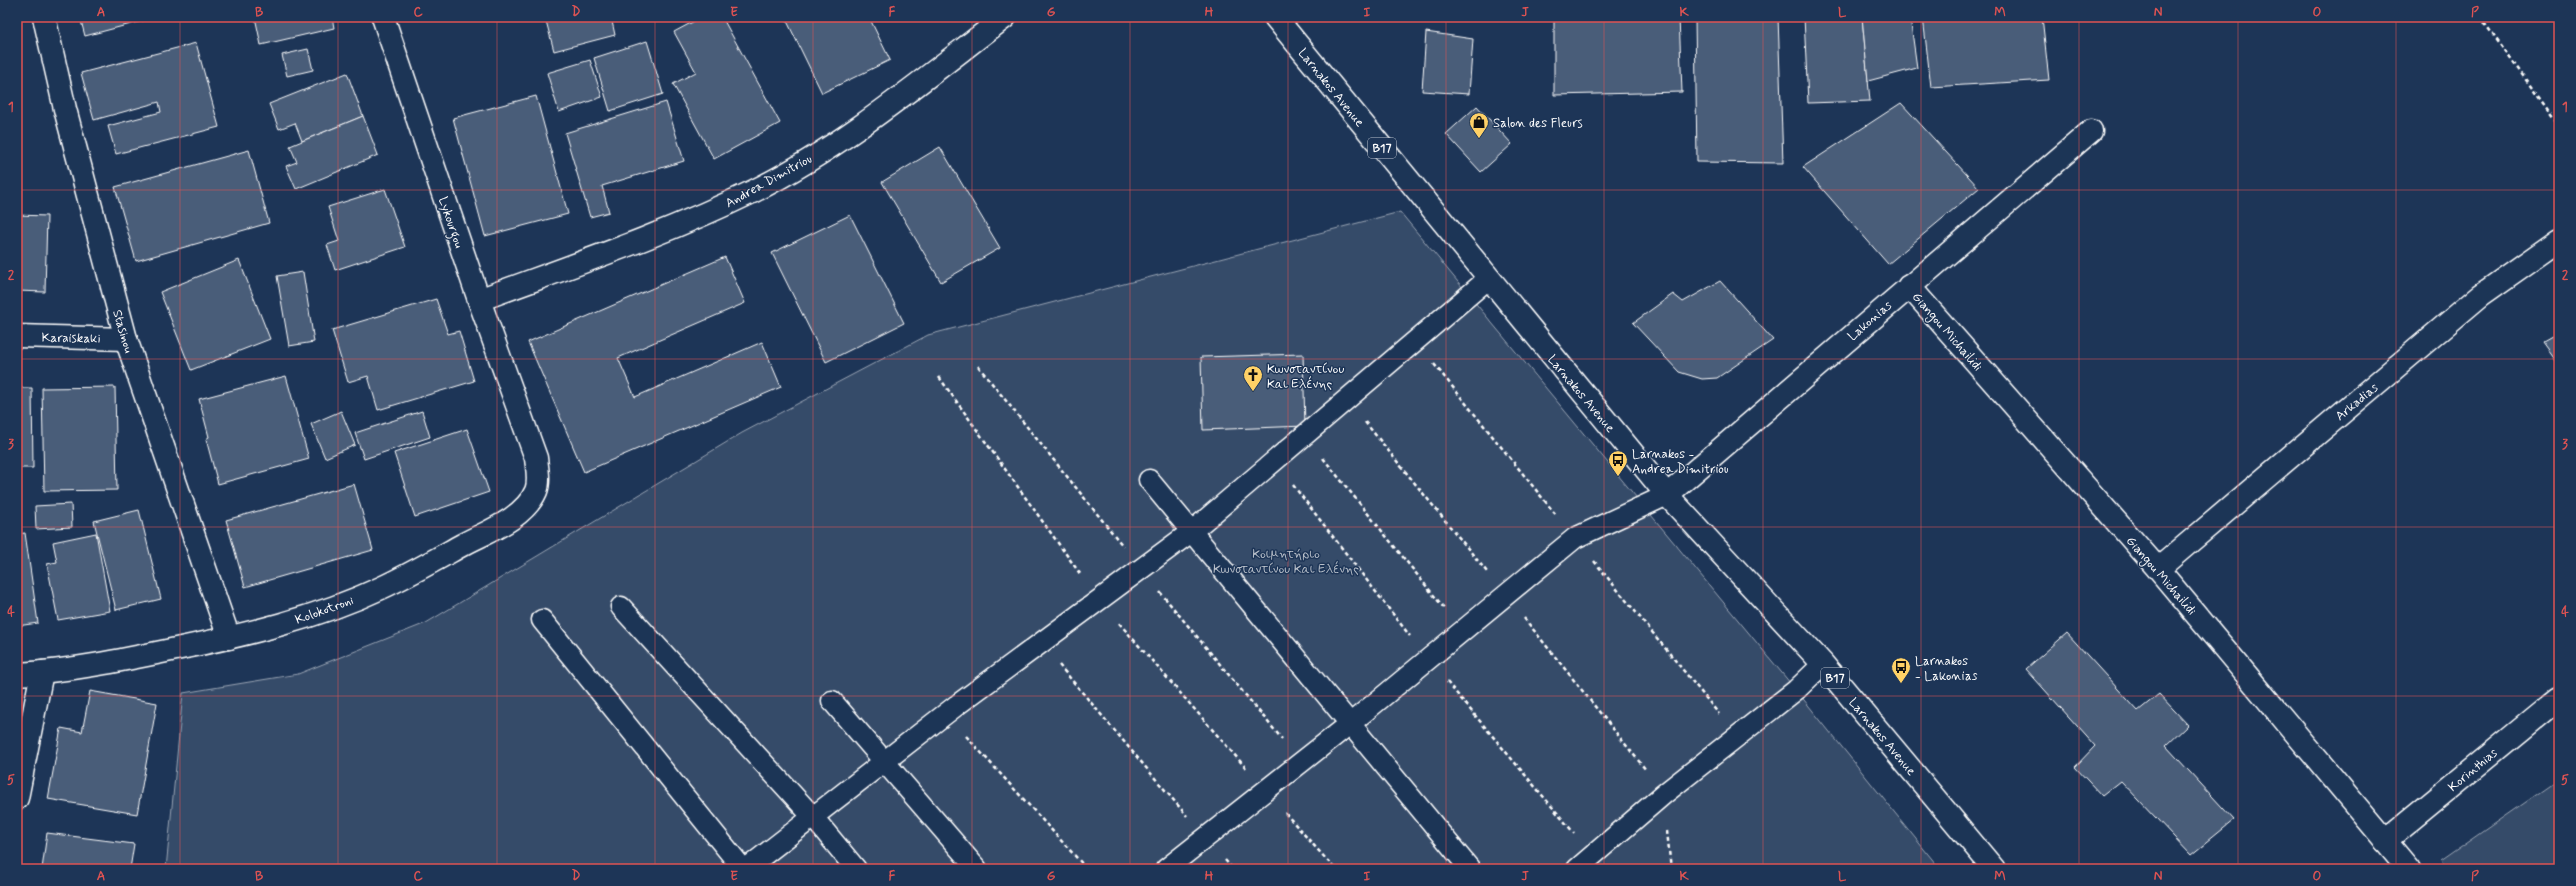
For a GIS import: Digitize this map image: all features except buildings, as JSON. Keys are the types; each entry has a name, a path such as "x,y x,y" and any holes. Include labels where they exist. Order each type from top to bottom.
{"street":[{"name":"Stasinou","path":"44,17 65,108 126,339 229,638"},
{"name":"Lykourgou","path":"383,17 479,300 524,426"},
{"name":"Andrea Dimitriou","path":"479,300 683,223 756,190 843,138 906,93 1005,17"},
{"name":"Larnakos Avenue","path":"1275,17 1488,279 1667,495 1823,664 1994,869"},
{"name":"Lakonias","path":"1667,495 2091,131"},
{"name":"Arkadias","path":"2158,569 2481,295 2559,240"},
{"name":"Giangou Michailidi","path":"1909,286 2158,569 2408,869"},
{"name":"Karaiskaki","path":"17,336 126,339"},
{"name":"Kolokotroni","path":"17,674 42,672 128,659 229,638 304,617 381,588 502,524 527,506 537,490 538,476 536,458 524,426"},
{"path":"17,798 42,672"},
{"name":"Korinthias","path":"2385,841 2559,698"}],"lane":[{"path":"542,620 744,869 946,714 1191,532 1488,279"},
{"path":"1149,480 1470,869"},
{"path":"1166,869 1351,724 1575,538 1667,495"},
{"path":"621,607 813,817 856,869"},
{"path":"1577,869 1664,794 1796,690 1823,664"},
{"path":"832,701 977,869"}],"path":[{"path":"2480,17 2559,125"},
{"path":"939,378 1099,600 1335,869"},
{"path":"1347,400 1506,595 1664,794 1671,869"},
{"path":"1305,436 1463,631"},
{"path":"1041,643 1205,838 1233,869"},
{"path":"946,714 1087,869"}],"green space":[{"name":"Κοιμητήριο Κωνσταντίνου Και Ελένης","path":"1400,212 1796,690 1940,869 166,869 183,693 298,674 426,623 742,433 928,335"},
{"path":"2559,779 2559,869 2445,869 2440,862"}],"place":[{"name":"Salon des Fleurs","path":"1479,139"},
{"name":"Κωνσταντίνου Και Ελένης","path":"1253,392"},
{"name":"Larnakos - Andrea Dimitriou","path":"1618,477"},
{"name":"Larnakos - Lakonias","path":"1901,684"}]}
